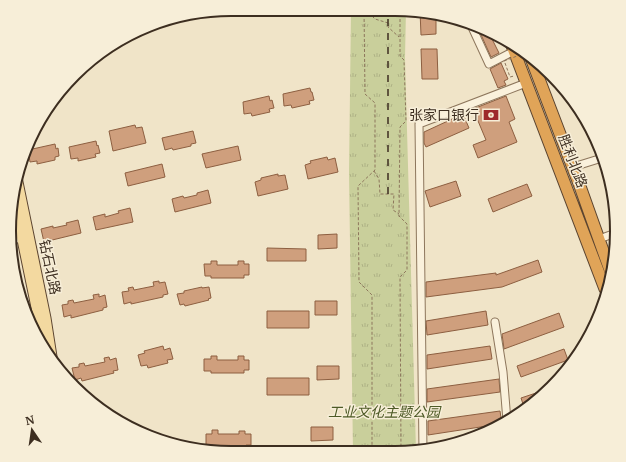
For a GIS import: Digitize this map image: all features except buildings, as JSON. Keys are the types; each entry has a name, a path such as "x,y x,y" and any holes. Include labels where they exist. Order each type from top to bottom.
{"highway":[{"name":"胜利北路","path":"519,55 526,83 603,285"},
{"name":"胜利北路","path":"534,67 573,167 607,263"}],"main road":[{"name":"钻石北路","path":"19,193 44,336"},
{"name":"钻石北路","path":"17,213 43,334"}],"street":[{"path":"475,31 490,64 513,51"},
{"path":"423,444 419,124 526,83"},
{"path":"573,167 598,159"},
{"path":"599,239 610,235"},
{"path":"16,239 22,238"},
{"path":"494,322 503,372 506,414"}],"path":[{"path":"365,16 365,94 375,104 375,170 358,186 359,282 372,295 372,446"},
{"path":"373,16 376,19 388,23 388,27 400,37"},
{"path":"400,16 400,56 404,60 406,121 400,127 399,216 406,224 407,270 400,277 400,446"},
{"path":"510,77 504,61 514,52"},
{"path":"374,171 379,179 380,194 394,194 393,210 399,214"}],"green space":[{"name":"工业文化主题公园","path":"351,16 406,16 405,58 416,445 353,446 349,173"}],"railway":[{"path":"388,16 388,194"}],"place":[{"name":"张家口银行","path":"491,115"}]}
